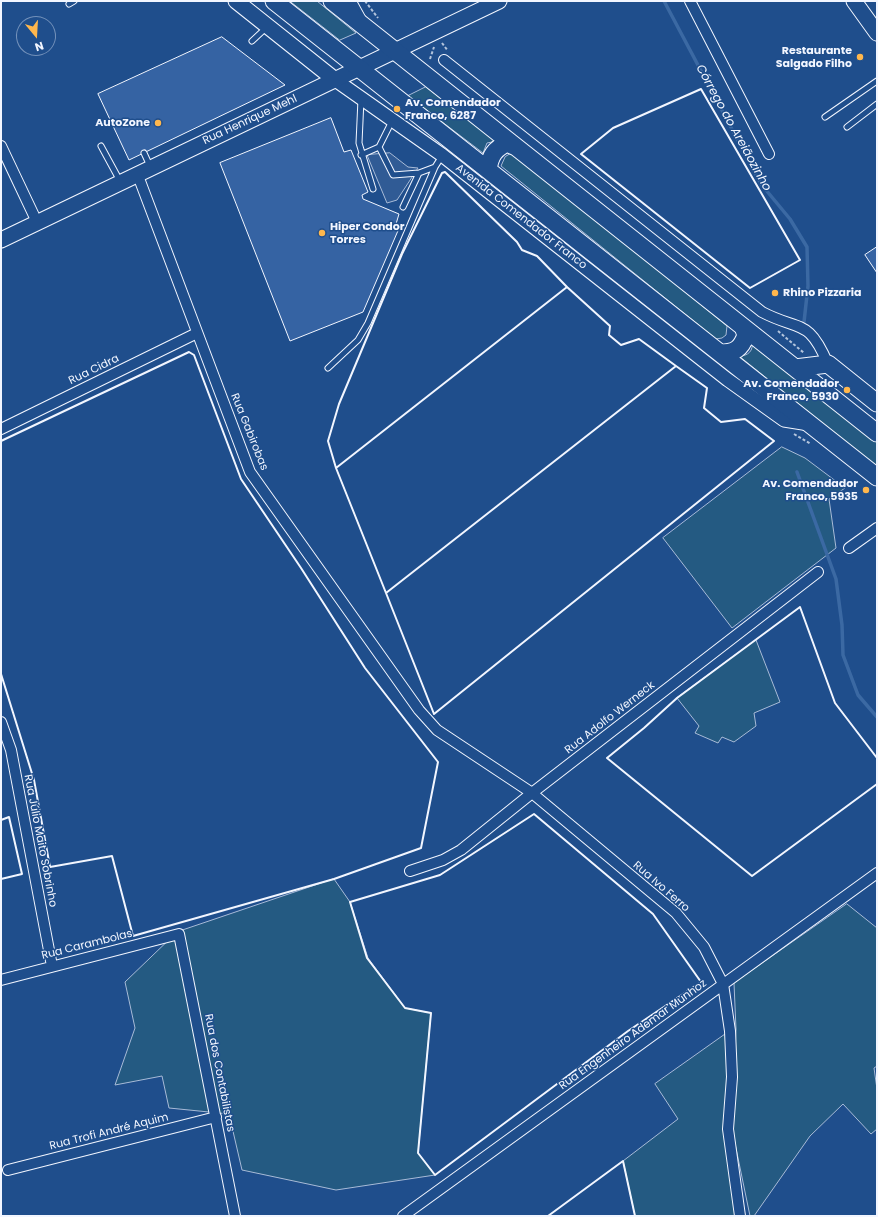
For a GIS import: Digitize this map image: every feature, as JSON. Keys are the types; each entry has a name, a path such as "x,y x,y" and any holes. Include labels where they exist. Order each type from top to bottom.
{"highway":[{"name":"Avenida Comendador Franco","path":"274,1 877,477"},
{"path":"332,1 877,434"},
{"path":"488,170 490,158 496,148 507,143 516,147"},
{"path":"720,353 733,353 742,346 746,335 743,327"},
{"path":"795,368 828,364 877,403"}],"main road":[{"name":"Avenida Comendador Franco","path":"236,1 334,79"},
{"name":"Rua Henrique Mehl","path":"1,240 137,173 499,1"},
{"path":"854,1 876,27"}],"street":[{"path":"349,1 361,24"},
{"path":"690,1 768,154"},
{"path":"444,60 762,312 803,327 813,334 821,347 828,364"},
{"name":"Avenida Comendador Franco","path":"334,79 442,155 728,380 784,420 809,424"},
{"path":"1,146 4,158 37,222"},
{"name":"Rua Gabirobas","path":"137,173 250,472 419,710"},
{"name":"Rua Cidra","path":"1,429 197,333"},
{"path":"849,548 877,528"},
{"name":"Rua Adolfo Werneck","path":"410,871 442,860 461,850 532,793 818,572"},
{"name":"Rua Ivo Ferro","path":"419,710 437,730 532,793 676,913 704,947 723,984 730,1031 732,1077 728,1129 740,1216"},
{"name":"Rua Júlio Maito Sobrinho","path":"1,722 11,750 52,966"},
{"name":"Rua Engenheiro Ademar Munhoz","path":"403,1216 877,873"},
{"name":"Rua Carambolas","path":"1,980 179,934"},
{"name":"Rua dos Contabilistas","path":"179,934 235,1216"},
{"name":"Rua Trofi André Aquim","path":"8,1170 216,1117"}],"lane":[{"path":"252,41 267,26"},
{"path":"825,117 877,81"},
{"path":"361,98 359,143 361,155 372,189"},
{"path":"847,127 877,104"},
{"path":"361,155 379,147 393,120"},
{"path":"101,146 120,182"},
{"path":"379,147 393,175 419,173 435,167"},
{"path":"144,152 151,167"},
{"path":"328,368 358,340 368,323 435,167 442,155"},
{"path":"403,206 419,173"}],"path":[{"path":"365,1 381,22"},
{"path":"430,59 432,52"},
{"path":"776,330 808,356"},
{"path":"792,433 815,447"}],"shaded area":[{"path":"290,1 317,1 356,33 340,40"},
{"path":"426,87 497,141 487,143 483,153 408,96"},
{"path":"390,153 408,167 418,168 397,200 387,203 367,155"},
{"path":"510,154 515,154 727,326 726,335 722,338 716,339 501,166 505,157"},
{"path":"752,341 877,441 877,467 739,356 750,352 752,348"},
{"path":"782,447 805,458 845,488 829,499 836,548 732,628 663,538"},
{"path":"756,640 780,702 754,713 756,726 734,742 722,737 718,743 695,733 699,726 677,698"},
{"path":"334,879 350,902 368,958 405,1008 431,1013 418,1153 435,1175 336,1190 242,1170 229,1114 169,1108 162,1076 115,1085 135,1028 125,982 177,932"},
{"path":"847,904 877,928 877,1066 874,1068 877,1089 877,1129 871,1134 843,1104 810,1136 754,1216 750,1216 732,1129 736,1029 734,983"},
{"path":"727,1033 736,1216 635,1216 623,1161 678,1119 655,1084"}],"building":[{"name":"AutoZone","path":"222,37 285,85 129,160 98,94"},
{"name":"Hiper Condor Torres","path":"331,118 344,152 351,150 368,192 362,195 363,199 399,214 396,224 400,226 363,312 290,341 220,163"},
{"path":"877,247 877,273 865,255"}],"waterway":[{"name":"Córrego do Areiãozinho","path":"664,1 761,184 790,219 807,247 808,286 804,322"},
{"name":"Córrego do Areiãozinho","path":"797,472 836,579 842,625 843,655 858,695 877,717"}],"wall":[{"path":"701,89 800,260 750,288 581,154 613,128 701,89"},
{"path":"445,172 517,242 522,250 537,256 567,287 336,468 328,441 339,404 402,254 442,173 445,172"},
{"path":"567,287 610,326 609,335 621,345 639,339 676,366 386,593 336,468 567,287"},
{"path":"1,441 189,352 194,355 241,479 301,568 365,668 438,762 421,848 334,879 133,936 112,856 50,867 34,780 1,674"},
{"path":"676,366 707,388 704,408 721,422 745,419 774,441 434,714 386,593 676,366"},
{"path":"877,758 835,703 800,607 677,698 644,728 607,758 752,876 877,784"},
{"path":"534,814 653,914 701,982 628,1031 435,1175 418,1153 431,1013 405,1008 367,958 350,902 440,875 534,814"},
{"path":"1,820 9,817 22,874 1,879"},
{"path":"548,1216 623,1161 635,1216"}],"place":[{"name":"Restaurante Salgado Filho","path":"860,57"},
{"name":"Av. Comendador Franco, 6287","path":"397,109"},
{"name":"AutoZone","path":"158,123"},
{"name":"Hiper Condor Torres","path":"322,233"},
{"name":"Rhino Pizzaria","path":"775,293"},
{"name":"Av. Comendador Franco, 5930","path":"847,390"},
{"name":"Av. Comendador Franco, 5935","path":"866,490"}]}
